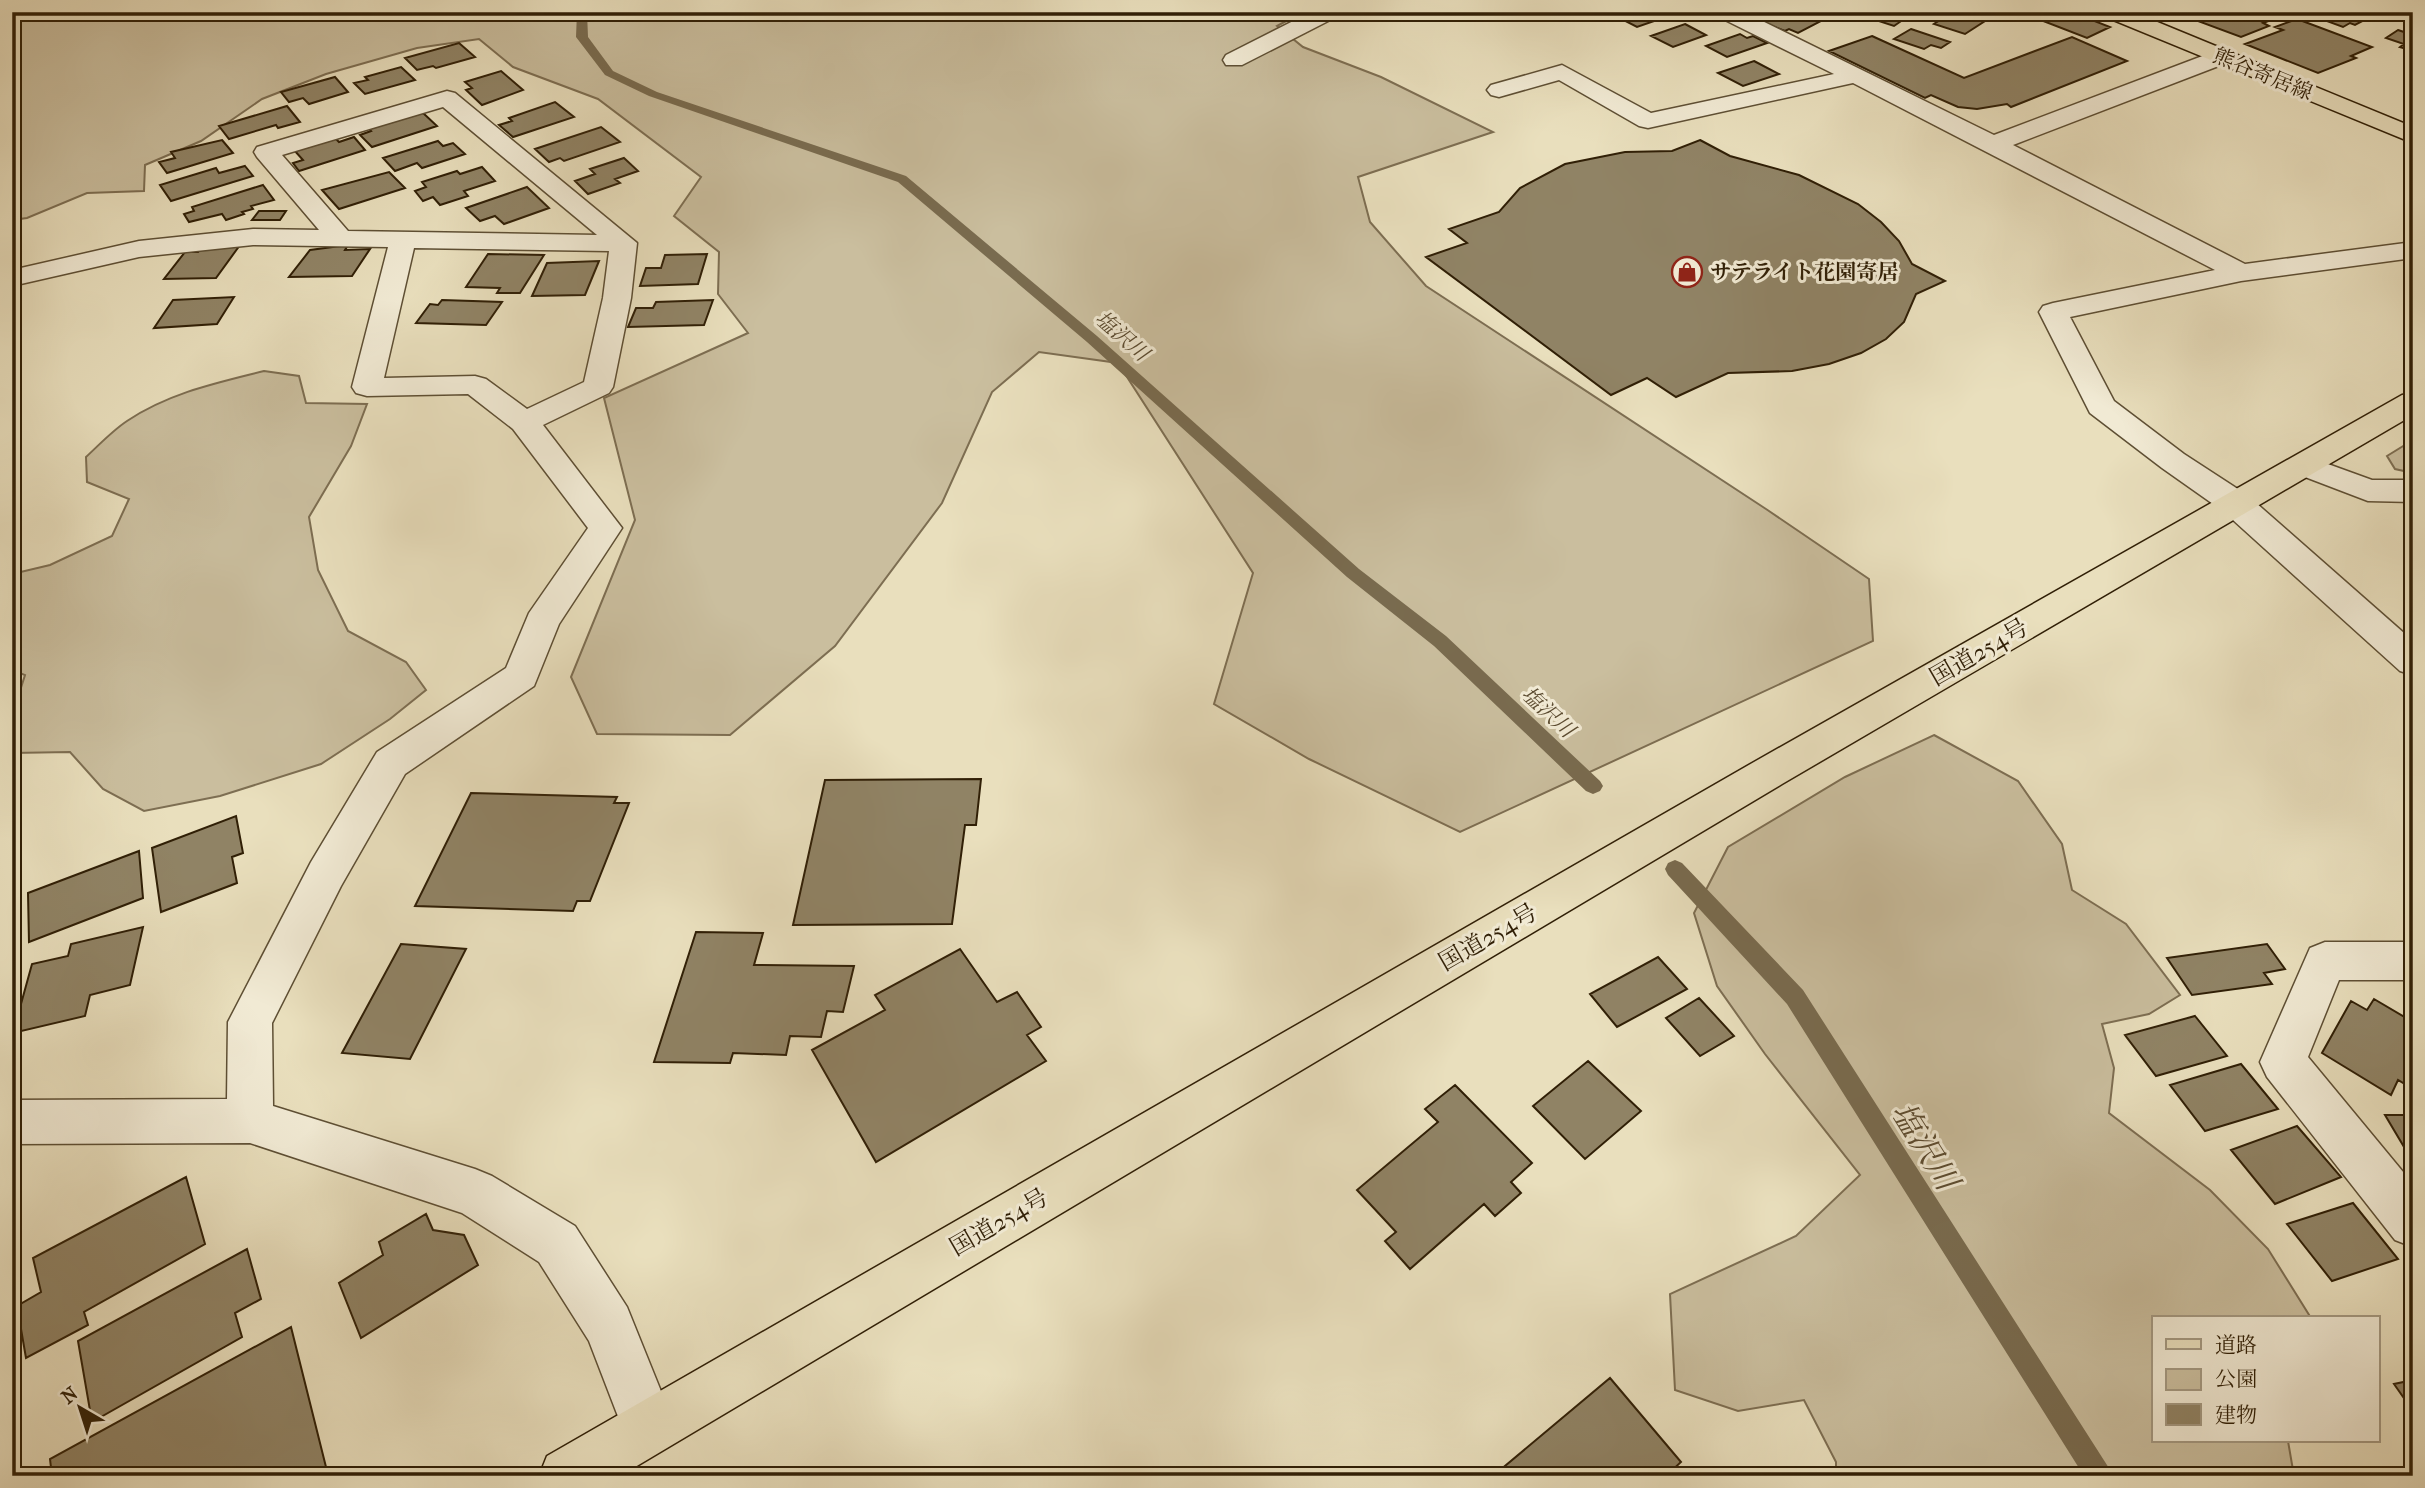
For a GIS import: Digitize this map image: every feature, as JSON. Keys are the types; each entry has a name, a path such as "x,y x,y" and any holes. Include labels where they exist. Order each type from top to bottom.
{"main road":[{"name":"熊谷寄居線","path":"2114,12 2413,136"},
{"name":"国道254号","path":"567,1476 648,1426 2413,402"}],"street":[{"path":"1234,60 1328,12"},
{"path":"1729,13 1993,144 2241,273"},
{"path":"1993,144 2221,57"},
{"path":"1499,90 1562,72 1648,121 1855,76"},
{"path":"340,238 266,152 447,98 624,243"},
{"path":"12,278 139,249 253,237 624,243"},
{"path":"250,1121 250,1022 326,874 391,763 521,676 542,622 605,528 524,422 475,385 368,387 403,239"},
{"path":"524,422 598,387 617,298 624,243"},
{"path":"2413,250 2241,273 2053,312 2101,405 2173,461 2235,503 2413,662"},
{"path":"2303,465 2368,490 2413,491"},
{"path":"2413,961 2325,961 2283,1062 2413,1223"},
{"path":"12,1122 250,1121 475,1193 557,1244 609,1325 648,1426"}],"green space":[{"path":"12,12 1303,12 1277,26 1303,47 1381,77 1493,132 1358,177 1370,222 1426,286 1869,579 1873,641 1460,832 1309,759 1214,704 1253,573 1118,363 1039,352 992,392 942,503 835,646 730,735 597,734 571,677 635,520 604,398 748,333 718,294 719,252 674,216 701,177 598,99 513,67 479,39 417,48 326,74 262,99 201,141 145,165 144,191 87,193 27,218 12,220"},
{"path":"264,371 299,376 306,403 367,404 351,446 309,517 318,570 348,631 406,662 426,690 390,719 321,764 220,796 144,811 103,789 70,752 12,753 12,716 25,675 12,670 12,574 50,565 112,536 129,499 87,482 86,457 121,425 159,403 193,390"},
{"path":"2413,440 2413,473 2395,469 2387,456"},
{"path":"1934,735 2018,781 2062,844 2072,890 2126,924 2180,995 2149,1014 2102,1024 2114,1068 2109,1113 2210,1190 2268,1249 2310,1316 2152,1316 2152,1442 2288,1442 2294,1476 1836,1476 1836,1462 1804,1400 1738,1411 1675,1390 1670,1294 1796,1236 1860,1175 1765,1054 1717,986 1694,913 1728,847 1845,777"}],"building":[{"path":"1608,12 1642,12 1657,20 1637,27"},
{"path":"1763,12 1801,12 1823,20 1798,33 1755,20 1768,14"},
{"path":"1805,12 1848,12 1841,16 1835,13 1823,19"},
{"path":"1902,12 1899,15 1907,17 1894,26 1857,14"},
{"path":"1952,12 1985,21 1965,34 1934,24"},
{"path":"2020,12 2080,12 2083,14 2079,15 2110,27 2087,38"},
{"path":"2198,12 2273,12 2282,16 2263,23 2269,26 2241,37 2187,17"},
{"path":"2322,12 2365,12 2374,15 2355,25 2350,23 2343,27 2313,16"},
{"path":"2297,19 2372,47 2351,56 2356,58 2318,73 2245,44 2283,30 2275,27"},
{"path":"1685,24 1706,35 1673,47 1651,36"},
{"path":"1911,29 1950,42 1941,48 1931,45 1924,49 1894,39"},
{"path":"2398,30 2413,35 2413,51 2400,47 2404,44 2386,38"},
{"path":"1740,34 1747,38 1753,36 1767,43 1727,57 1706,46"},
{"path":"1872,36 1964,78 2072,37 2127,61 2011,107 2007,104 1977,109 1958,107 1931,95 1925,98 1829,51"},
{"path":"459,43 475,57 436,68 433,66 417,70 405,58"},
{"path":"1754,61 1779,74 1743,86 1718,73"},
{"path":"401,67 415,80 365,94 354,83 368,80 365,77"},
{"path":"501,71 523,90 482,105 466,90 472,88 465,82"},
{"path":"335,77 348,92 309,104 303,98 289,102 281,92"},
{"path":"555,102 574,117 513,137 499,125 512,121 509,118"},
{"path":"287,106 300,122 278,128 276,125 229,139 219,126"},
{"path":"422,112 437,126 372,147 360,135 371,131 368,128"},
{"path":"601,127 620,142 564,161 560,158 549,162 535,149"},
{"path":"354,137 365,150 299,171 293,163 303,160 294,150 335,138 339,142"},
{"path":"222,140 233,153 167,173 159,162 175,158 171,152"},
{"name":"サテライト花園寄居","path":"1700,140 1730,156 1799,175 1858,204 1899,241 1912,264 1945,281 1916,294 1904,322 1886,339 1861,353 1829,364 1792,371 1728,373 1676,397 1647,378 1611,395 1426,257 1467,243 1449,229 1499,212 1520,188 1565,164 1625,152 1672,151"},
{"path":"438,141 443,146 453,143 465,154 422,168 417,163 395,171 383,158"},
{"path":"624,158 638,171 615,179 620,183 588,194 575,181 595,174 590,169"},
{"path":"245,166 253,176 171,201 160,185 216,168 219,173"},
{"path":"482,167 495,181 464,191 468,196 440,205 433,197 423,201 415,191 426,187 422,182 457,171 460,174"},
{"path":"389,172 405,188 339,209 322,190"},
{"path":"263,185 274,200 251,206 253,209 242,212 244,214 226,220 222,214 189,222 184,214 194,211 192,207"},
{"path":"527,187 549,208 504,224 495,216 480,221 466,208"},
{"path":"259,211 286,211 280,220 252,220"},
{"path":"240,245 216,278 164,279 185,252 198,252 202,247"},
{"path":"348,245 345,250 370,249 352,276 289,277 310,250"},
{"path":"488,254 544,255 520,293 497,293 500,288 466,287"},
{"path":"707,254 698,284 640,286 646,268 661,268 665,255"},
{"path":"599,261 585,295 532,296 547,263"},
{"path":"234,297 217,324 154,328 173,300"},
{"path":"442,300 502,302 486,325 416,323 430,304 438,305"},
{"path":"713,300 704,325 628,327 636,308 653,308 656,302"},
{"path":"981,779 976,825 965,825 952,924 793,925 825,780"},
{"path":"471,793 617,797 614,803 629,803 590,901 577,901 573,911 415,906"},
{"path":"236,816 243,853 232,857 237,883 161,912 152,848"},
{"path":"139,851 143,898 29,942 28,893"},
{"path":"143,927 130,985 90,995 85,1016 13,1033 32,964 68,956 71,944"},
{"path":"696,932 763,933 754,965 854,966 843,1012 827,1011 821,1037 790,1036 786,1055 733,1053 730,1063 654,1062"},
{"path":"401,944 466,949 410,1059 342,1053"},
{"path":"2267,944 2285,969 2264,973 2272,984 2192,995 2167,958"},
{"path":"960,949 997,1002 1017,992 1041,1027 1027,1035 1046,1061 876,1162 812,1050 885,1010 875,995"},
{"path":"1658,957 1687,989 1617,1027 1590,994"},
{"path":"1699,998 1734,1036 1700,1056 1666,1018"},
{"path":"2374,999 2413,1022 2406,1034 2413,1038 2413,1089 2398,1080 2391,1095 2322,1053 2351,1001 2367,1010"},
{"path":"2195,1016 2227,1056 2156,1076 2125,1035"},
{"path":"1588,1061 1641,1111 1585,1159 1533,1106"},
{"path":"2241,1064 2278,1109 2205,1131 2170,1085"},
{"path":"1455,1085 1532,1163 1511,1182 1521,1193 1495,1216 1484,1204 1410,1269 1385,1241 1396,1232 1357,1190 1438,1122 1425,1109"},
{"path":"2385,1115 2413,1115 2413,1162"},
{"path":"2297,1126 2341,1177 2275,1204 2231,1150"},
{"path":"186,1177 205,1244 84,1312 88,1325 26,1358 17,1306 41,1292 33,1258"},
{"path":"2353,1203 2398,1259 2332,1281 2287,1224"},
{"path":"426,1214 433,1230 464,1235 478,1265 361,1338 339,1283 383,1255 379,1242"},
{"path":"247,1249 261,1299 235,1313 242,1337 92,1422 78,1341"},
{"path":"291,1327 328,1475 52,1476 50,1459"},
{"path":"1610,1378 1681,1462 1666,1476 1493,1476"},
{"path":"2413,1380 2413,1411 2394,1384"}],"waterway":[{"name":"塩沢川","path":"582,12 582,37 609,73 653,94 902,179 1092,339 1353,573 1440,641 1593,786"},
{"name":"塩沢川","path":"1675,869 1795,997 2100,1476"}],"place":[{"name":"サテライト花園寄居","path":"1687,272"}]}
